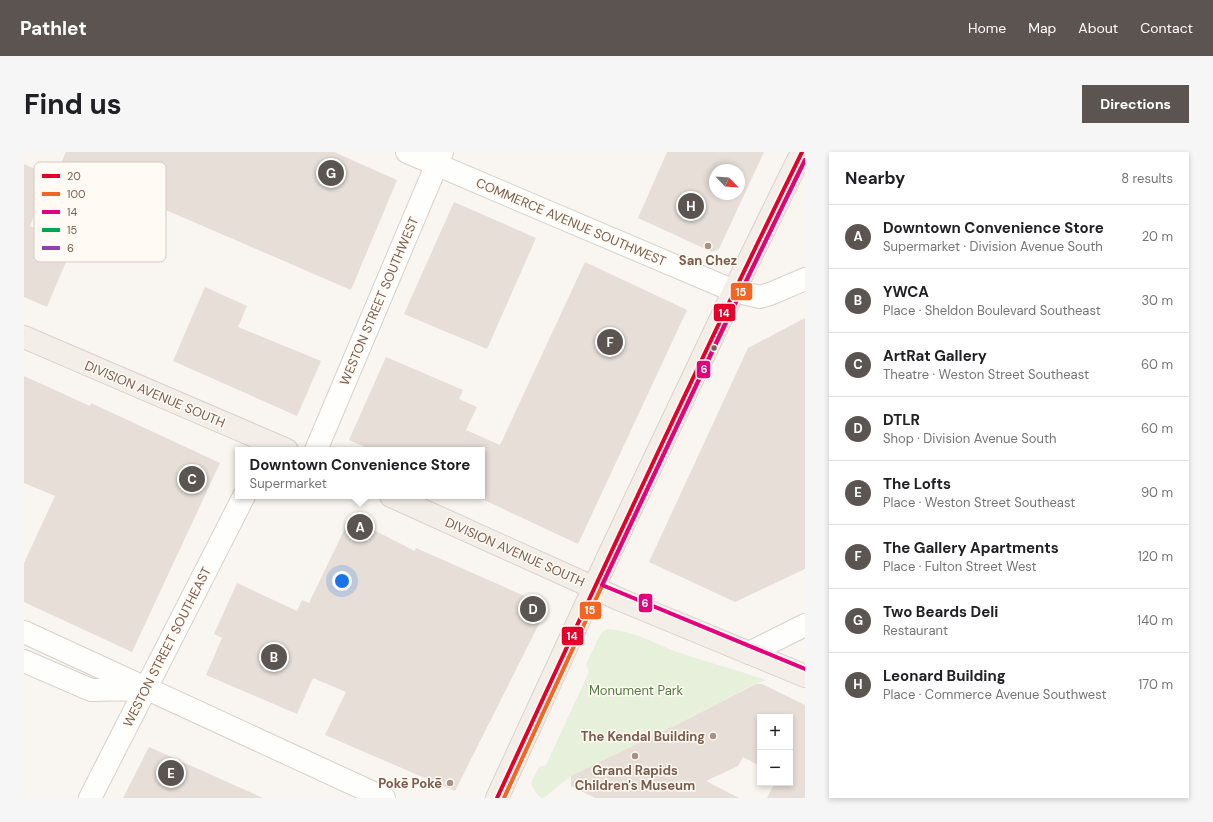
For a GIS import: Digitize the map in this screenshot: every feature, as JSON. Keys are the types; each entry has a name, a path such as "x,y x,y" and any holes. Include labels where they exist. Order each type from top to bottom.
{"main road":[{"path":"503,796 594,588 734,291 802,152"},
{"name":"DIVISION AVENUE SOUTH","path":"24,337 273,447"},
{"name":"DIVISION AVENUE SOUTH","path":"399,499 594,588 805,676"}],"street":[{"name":"COMMERCE AVENUE SOUTHWEST","path":"408,152 439,158 734,291 760,297 805,279"},
{"name":"WESTON STREET SOUTHWEST","path":"317,447 439,158"},
{"name":"WESTON STREET SOUTHEAST","path":"90,798 242,499"},
{"path":"749,652 805,625"},
{"path":"24,632 384,798"},
{"path":"24,661 91,690 146,689"}],"green space":[{"name":"Monument Park","path":"607,629 624,631 677,652 766,680 749,687 684,721 571,776 545,797 541,798 535,792 531,783 539,767 546,765 589,672 586,664 601,633"}],"building":[{"path":"66,152 334,152 397,180 351,290 166,210 166,162 61,162"},
{"path":"667,152 764,152 745,193 745,164 709,164 709,200 742,200 719,249 712,252 638,218"},
{"path":"24,164 34,168 34,216 30,226 34,228 34,262 66,262 47,307 24,297"},
{"path":"454,202 536,238 487,349 404,314"},
{"path":"585,262 687,310 578,544 482,499 485,499 485,447 365,447 349,440 386,357 463,390 459,399 477,407 466,430 500,445"},
{"path":"205,287 247,306 238,327 321,361 297,416 173,361"},
{"path":"805,318 805,569 735,602 649,562 748,348"},
{"path":"24,376 90,406 91,403 220,463 132,652 24,602 24,563 55,496 24,483"},
{"path":"350,518 415,551 416,548 542,605 543,616 455,791 325,735 346,692 313,678 297,714 206,675 222,638 214,634 237,583 297,611 302,600 309,603"},
{"path":"756,684 762,684 805,705 805,798 767,798 773,786 793,786 793,714 757,714 757,764 743,757 738,766 706,781 739,798 595,798 571,786 571,776"},
{"path":"149,747 263,798 123,798"}],"transit line":[{"name":"14","path":"497,798 686,393 802,152"},
{"name":"15","path":"504,798 728,319 805,160"},
{"name":"6","path":"805,160 724,326 602,585 805,669"}],"place":[{"name":"Two Beards Deli","path":"331,173"},
{"name":"Leonard Building","path":"691,206"},
{"name":"San Chez","path":"708,246"},
{"name":"The Gallery Apartments","path":"610,342"},
{"name":"ArtRat Gallery","path":"192,479"},
{"name":"Downtown Convenience Store","path":"360,527"},
{"name":"DTLR","path":"533,609"},
{"name":"YWCA","path":"274,657"},
{"name":"The Kendal Building","path":"713,736"},
{"name":"Grand Rapids Children's Museum","path":"635,756"},
{"name":"The Lofts","path":"171,773"},
{"name":"Pokē Pokē","path":"450,783"}]}
